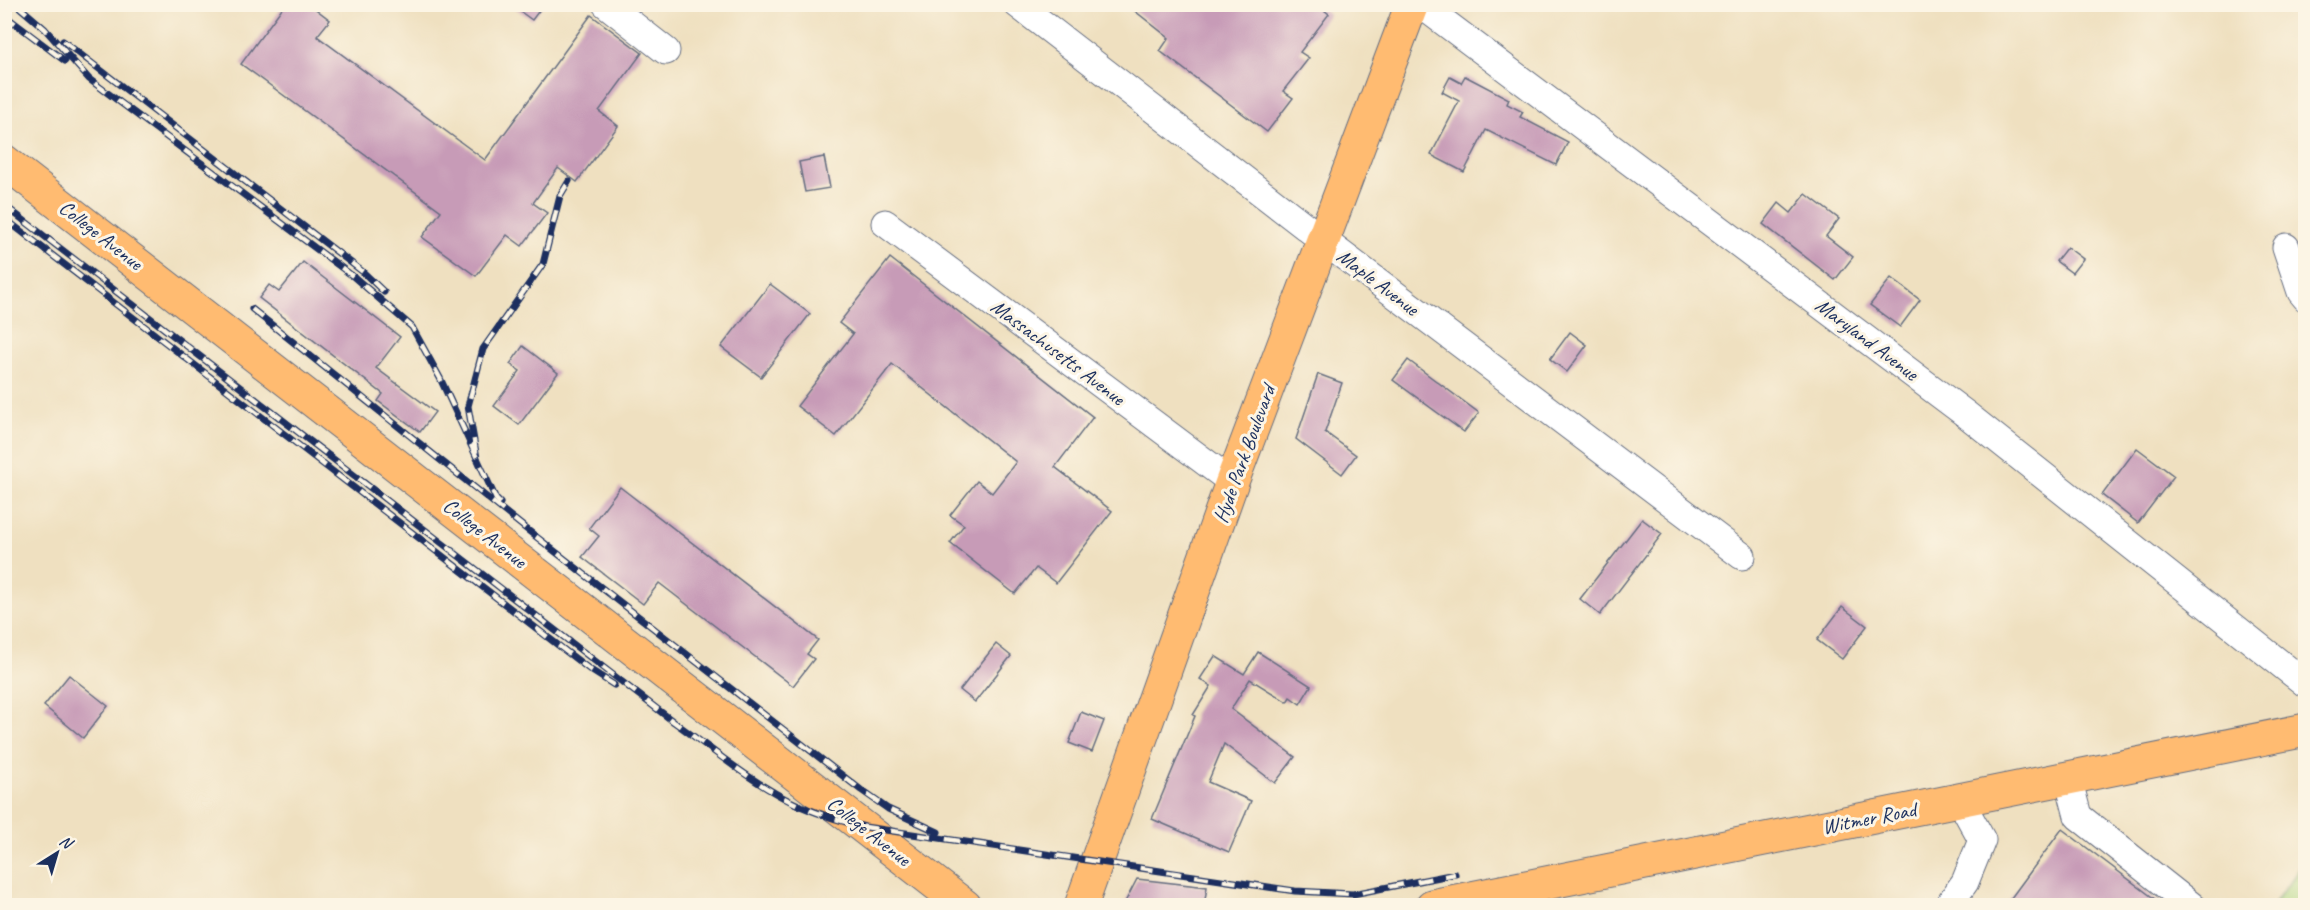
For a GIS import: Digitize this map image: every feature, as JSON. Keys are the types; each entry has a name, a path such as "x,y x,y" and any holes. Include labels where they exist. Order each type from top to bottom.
{"main road":[{"name":"Hyde Park Boulevard","path":"1081,906 1232,482 1412,4"},
{"name":"College Avenue","path":"4,161 965,906"},
{"name":"Witmer Road","path":"1432,906 2306,730"}],"street":[{"path":"606,4 666,51"},
{"name":"Maryland Avenue","path":"1420,4 1967,415 2306,684"},
{"name":"Maple Avenue","path":"1020,6 1324,241 1742,556"},
{"name":"Massachusetts Avenue","path":"885,223 1232,482"},
{"path":"2286,247 2301,292 2306,298"},
{"path":"2068,778 2078,816 2192,906"},
{"path":"1948,906 1965,882 1982,840 1960,800"}],"green space":[{"path":"2305,861 2305,905 2273,905"}],"building":[{"path":"285,4 309,4 330,20 317,36 485,160 591,15 642,53 599,111 618,126 577,182 558,168 533,203 547,213 522,246 507,235 476,276 422,237 441,211 241,64"},
{"path":"510,4 544,4 532,20"},
{"path":"1126,4 1316,4 1329,14 1300,52 1309,58 1283,91 1293,98 1267,132 1160,51 1169,38"},
{"path":"1465,76 1509,99 1507,104 1523,112 1520,117 1568,142 1556,165 1486,130 1464,172 1431,155 1459,101 1442,92 1450,77 1461,83"},
{"path":"824,157 830,188 805,192 799,162"},
{"path":"1806,194 1839,219 1826,236 1853,257 1835,280 1763,224 1779,203 1791,213"},
{"path":"2067,247 2083,259 2072,273 2056,261"},
{"path":"890,258 1093,417 1055,467 1112,511 1056,583 1036,568 1015,594 950,543 964,525 950,515 977,481 992,493 1016,462 892,364 836,436 797,406 853,334 839,323"},
{"path":"303,262 400,337 376,368 435,412 420,432 378,401 383,394 259,298 269,285 279,292"},
{"path":"1891,278 1920,300 1900,327 1870,305"},
{"path":"770,284 810,314 761,377 721,347"},
{"path":"1570,332 1587,345 1567,372 1550,359"},
{"path":"523,346 558,373 519,425 494,406 520,371 510,364"},
{"path":"1408,360 1479,413 1464,432 1393,380"},
{"path":"1318,374 1342,383 1325,432 1356,455 1342,474 1296,439"},
{"path":"2137,448 2174,476 2138,523 2102,495"},
{"path":"620,487 818,640 807,654 814,659 793,686 659,583 643,604 582,557 599,536 589,528"},
{"path":"1642,519 1662,534 1600,615 1580,599"},
{"path":"1842,607 1867,626 1842,659 1817,640"},
{"path":"996,644 1011,656 975,702 960,690"},
{"path":"1258,652 1311,686 1300,704 1290,697 1287,702 1250,679 1231,709 1295,757 1275,783 1224,744 1208,782 1251,801 1229,852 1152,819 1195,716 1193,715 1211,686 1200,679 1215,656 1244,674"},
{"path":"69,675 108,706 83,738 44,706"},
{"path":"1081,712 1104,721 1092,752 1069,743"},
{"path":"2062,829 2164,906 2005,906"},
{"path":"1137,879 1207,887 1204,906 1169,902 1167,906 1123,906"}],"railway":[{"path":"16,4 45,29 89,79 354,277 412,327 440,378 477,458"},
{"path":"4,15 65,61"},
{"path":"63,41 363,272 384,292"},
{"path":"500,503 477,458 468,406 483,349 543,264 560,196 569,181"},
{"path":"4,205 674,722 748,776 778,795 811,811 865,827 1295,891 1353,894 1455,874"},
{"path":"4,218 589,669 614,685"},
{"path":"252,309 525,528 861,790 888,809 938,832"}]}
